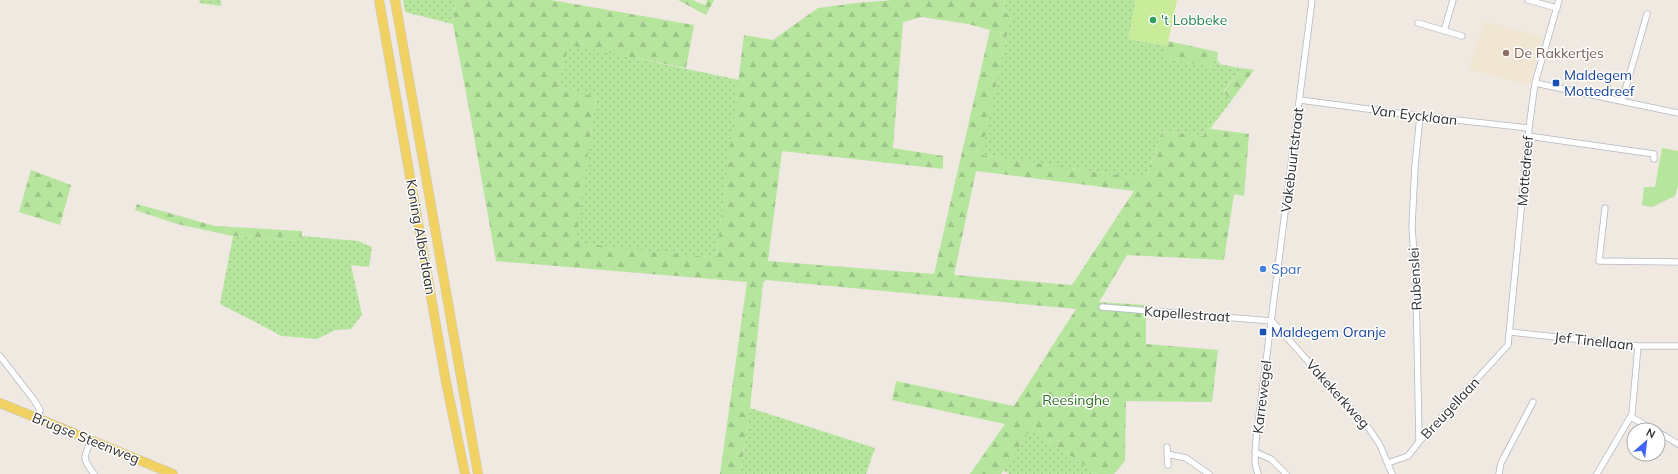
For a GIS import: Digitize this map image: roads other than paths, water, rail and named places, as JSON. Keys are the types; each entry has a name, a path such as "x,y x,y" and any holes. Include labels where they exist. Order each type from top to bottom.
{"main road":[{"name":"Koning Albertlaan","path":"379,0 446,382 465,474"},
{"name":"Koning Albertlaan","path":"395,0 478,474"},
{"name":"Brugse Steenweg","path":"0,403 173,474"}],"street":[{"name":"Vakebuurtstraat","path":"1272,321 1312,0"},
{"path":"1444,31 1453,0"},
{"path":"1528,0 1557,8"},
{"name":"Mottedreef","path":"1508,345 1528,136 1535,83 1559,0"},
{"path":"1622,101 1647,14"},
{"path":"1418,23 1462,36"},
{"path":"1535,83 1678,113"},
{"name":"Van Eycklaan","path":"1300,100 1420,116 1529,128"},
{"name":"Rubenslei","path":"1419,442 1416,287 1412,226 1415,166 1420,116"},
{"path":"1528,136 1654,154 1654,158"},
{"path":"1605,208 1599,261 1678,262"},
{"name":"Kapellestraat","path":"1102,307 1272,321"},
{"name":"Karrewegel","path":"1258,474 1255,452 1272,321"},
{"name":"Vakekerkweg","path":"1272,321 1370,430 1380,445 1392,474"},
{"name":"Jef Tinellaan","path":"1510,332 1638,346 1678,346"},
{"name":"Breugellaan","path":"1388,463 1408,456 1508,345"},
{"path":"1597,474 1631,417 1638,346"},
{"path":"0,356 34,400 40,410 38,418"},
{"path":"1499,474 1501,463 1533,402"},
{"path":"1631,417 1640,422"},
{"path":"1666,437 1678,444"},
{"path":"92,440 84,459 94,474"},
{"path":"1168,465 1167,451 1186,458 1208,474"},
{"path":"1255,452 1271,459 1286,474"}],"place":[{"name":"'t Lobbeke","path":"1153,20"},
{"name":"De Rakkertjes","path":"1506,53"},
{"name":"Maldegem Mottedreef","path":"1556,83"},
{"name":"Spar","path":"1263,269"},
{"name":"Maldegem Oranje","path":"1263,332"}],"park label":[{"name":"Reesinghe","path":"1076,400"}]}
